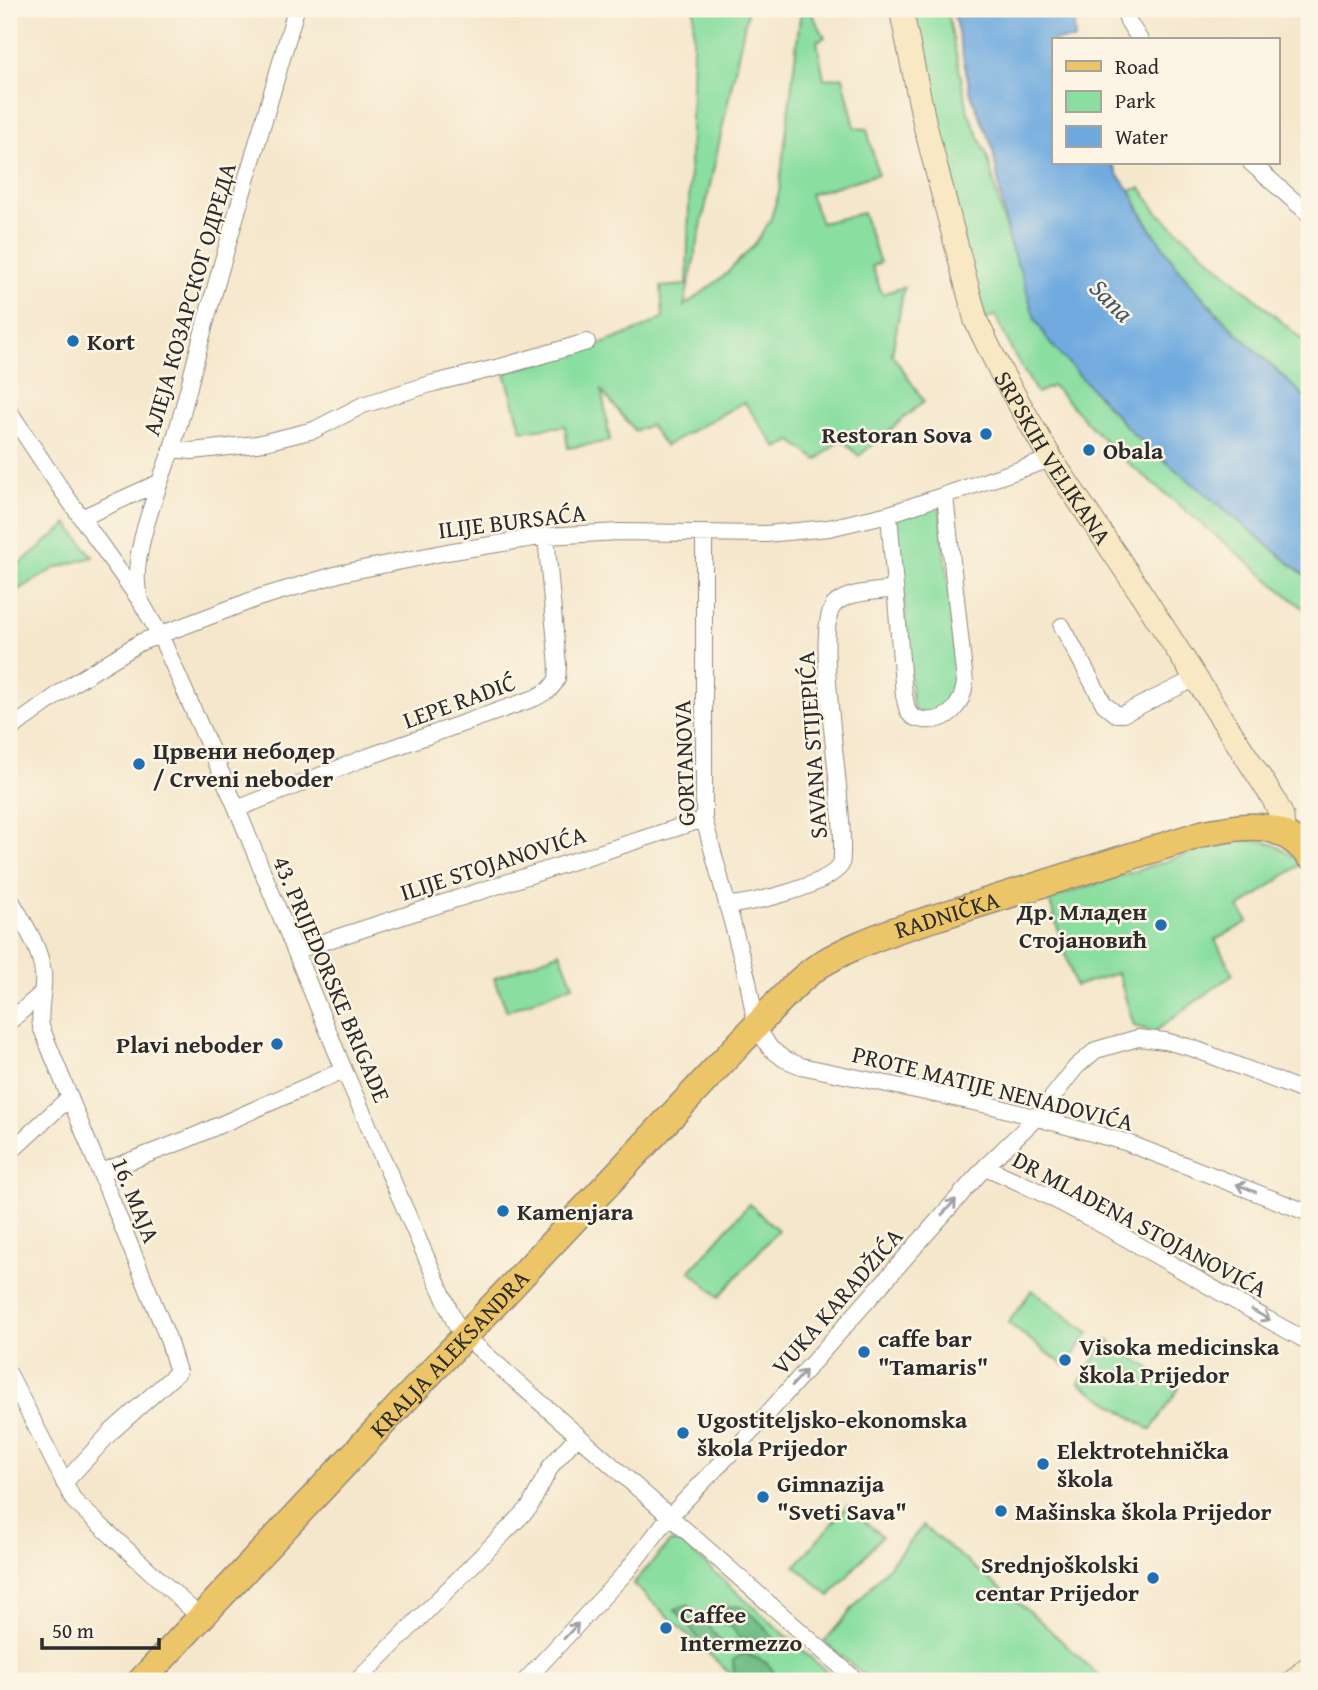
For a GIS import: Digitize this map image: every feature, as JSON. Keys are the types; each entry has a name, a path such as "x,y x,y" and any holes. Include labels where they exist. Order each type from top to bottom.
{"main road":[{"name":"SRPSKIH VELIKANA","path":"901,9 925,125 970,303 1002,374 1051,459 1280,810 1283,831 1309,855"},
{"name":"RADNIČKA","path":"756,1026 799,982 820,965 851,948 896,930 1205,833 1239,827 1283,831"},
{"name":"KRALJA ALEKSANDRA","path":"141,1681 756,1026"},
{"path":"1294,1681 1309,1667"}],"street":[{"name":"АЛЕЈА КОЗАРСКОГ ОДРЕДА","path":"141,602 136,587 138,558 296,9"},
{"path":"1124,9 1139,38"},
{"path":"1252,164 1309,214"},
{"path":"171,449 222,449 257,444 314,430 363,405 587,342"},
{"name":"43. PRIJEDORSKE BRIGADE","path":"9,411 141,602 160,635 237,809 344,1070 456,1325 466,1337 857,1681"},
{"name":"ILIJE BURSAĆA","path":"9,730 86,676 141,642 258,598 342,573 547,536 619,532 766,534 829,528 889,514 1051,459"},
{"path":"81,518 158,484"},
{"path":"889,514 904,696 909,713 917,719 930,721 942,718 958,706 964,694 965,682 945,496"},
{"name":"GORTANOVA","path":"704,534 704,819 748,981 756,1026"},
{"name":"LEPE RADIĆ","path":"237,809 367,757 508,709 549,690 557,679 558,666 547,536"},
{"name":"SAVANA STIJEPIĆA","path":"727,906 750,903 815,883 829,877 841,865 842,834 827,631 829,614 835,604 848,597 895,589"},
{"path":"1062,626 1104,704 1116,714 1123,714 1196,678"},
{"name":"ILIJE STOJANOVIĆA","path":"295,951 704,819"},
{"name":"16. МАЈА","path":"9,897 40,959 44,985 39,1010 41,1027 167,1336 178,1372 111,1432 64,1483"},
{"path":"9,1023 41,995"},
{"name":"PROTE MATIJE NENADOVIĆA","path":"756,1026 770,1048 784,1059 801,1066 932,1092 1125,1142 1309,1213"},
{"name":"VUKA KARADŽIĆA","path":"525,1681 626,1572 669,1517 755,1428 985,1167 1036,1118 1076,1067 1096,1050 1138,1038 1165,1041 1192,1048 1309,1093"},
{"path":"101,1172 188,1139 344,1070"},
{"path":"9,1153 70,1097"},
{"name":"DR MLADENA STOJANOVIĆA","path":"985,1167 1086,1218 1309,1342"},
{"path":"9,1374 74,1501 201,1618"},
{"path":"357,1681 529,1508 551,1466 578,1435"}],"green space":[{"path":"694,9 748,9 684,306 723,277 754,245 770,221 779,192 801,9 809,9 825,37 817,41 824,79 843,77 855,128 867,129 878,174 810,194 821,223 863,213 880,263 872,266 882,294 904,287 892,354 924,401 859,456 841,439 817,460 792,441 777,448 744,402 665,446 650,425 635,431 602,391 610,441 568,448 565,426 522,431 505,373 586,349 663,318 661,287 687,285"},
{"path":"912,9 947,9 968,112 987,155 1009,243 1049,342 1136,437 1309,579 1309,613 1115,452 1053,386 1037,393 995,315 986,319 966,253"},
{"path":"1141,188 1158,213 1309,346 1309,401 1233,329 1187,278 1146,221 1130,190"},
{"path":"940,504 959,689 958,696 935,715 913,710 896,516"},
{"path":"68,524 93,557 56,568 9,595 9,566 19,564"},
{"path":"1231,840 1269,843 1285,850 1301,864 1239,908 1248,922 1215,940 1233,974 1154,1032 1134,1026 1118,973 1075,986 1049,899"},
{"path":"560,952 573,985 507,1011 494,978"},
{"path":"749,1204 778,1230 719,1297 690,1271"},
{"path":"1032,1290 1089,1333 1065,1366 1008,1323"},
{"path":"1107,1340 1179,1388 1151,1430 1079,1383"},
{"path":"847,1506 882,1536 830,1596 795,1566"},
{"path":"923,1526 1036,1617 1104,1681 871,1681 824,1642"},
{"path":"670,1542 683,1544 828,1673 821,1681 738,1681 633,1584"},
{"path":"687,1605 710,1627 722,1644 717,1651 704,1645 675,1609"},
{"path":"740,1606 758,1620 780,1645 769,1648 739,1638 733,1628 723,1623 718,1608"},
{"path":"745,1653 767,1663 773,1671 771,1681 746,1681 734,1672 733,1660"}],"water":[{"name":"Sana","path":"953,9 1073,9 1075,38 1052,38 1052,164 1112,164 1118,176 1130,190 1143,217 1179,270 1218,315 1309,401 1309,579 1136,437 1049,342 1035,319 1009,243 992,145 971,95"}],"place":[{"name":"Kort","path":"73,341"},
{"name":"Restoran Sova","path":"986,434"},
{"name":"Obala","path":"1089,450"},
{"name":"Црвени небодер / Crveni neboder","path":"139,764"},
{"name":"Др. Младен Стојановић","path":"1161,925"},
{"name":"Plavi neboder","path":"277,1044"},
{"name":"Kamenjara","path":"503,1211"},
{"name":"caffe bar \"Tamaris\"","path":"864,1352"},
{"name":"Visoka medicinska škola Prijedor","path":"1065,1360"},
{"name":"Ugostiteljsko-ekonomska škola Prijedor","path":"683,1433"},
{"name":"Elektrotehnička škola","path":"1043,1464"},
{"name":"Gimnazija \"Sveti Sava\"","path":"763,1497"},
{"name":"Mašinska škola Prijedor","path":"1001,1511"},
{"name":"Srednjoškolski centar Prijedor","path":"1153,1578"},
{"name":"Caffee Intermezzo","path":"666,1628"}]}
